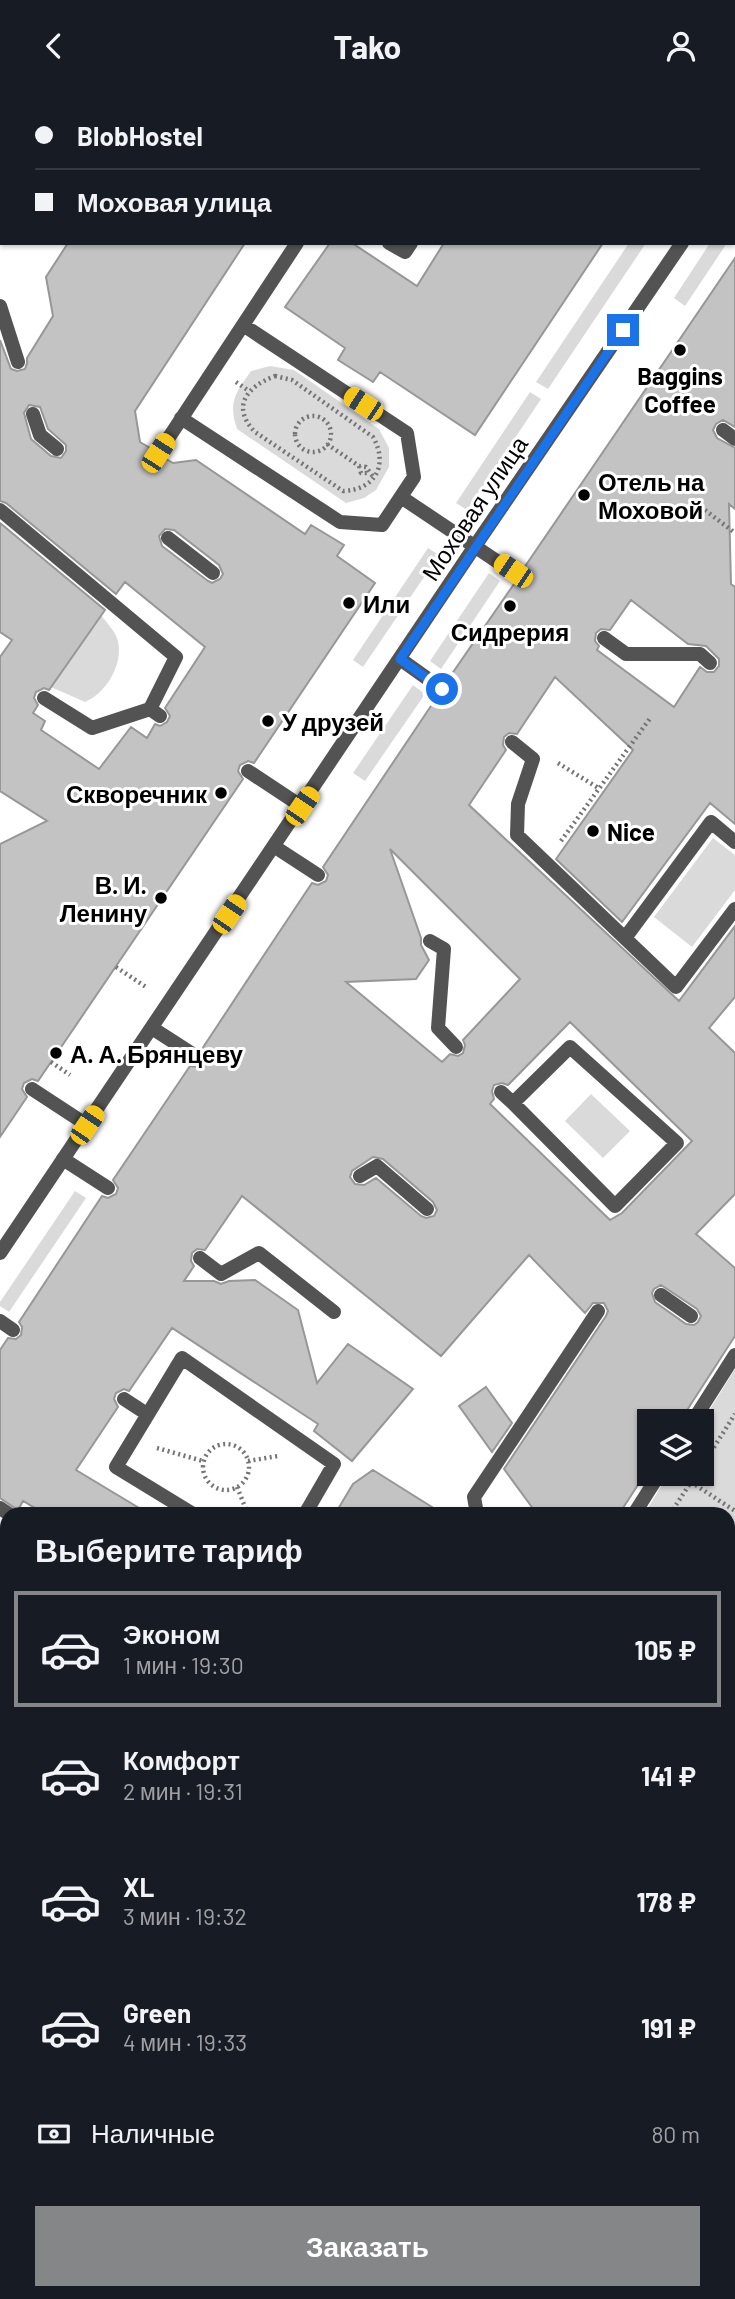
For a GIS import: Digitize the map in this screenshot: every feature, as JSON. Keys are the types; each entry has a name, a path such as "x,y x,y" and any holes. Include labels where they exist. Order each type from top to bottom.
{"street":[{"path":"158,453 297,245"},
{"path":"393,245 405,252 410,245"},
{"name":"Моховая улица","path":"0,1253 681,245"},
{"path":"0,306 19,362"},
{"path":"181,418 340,522 382,525 401,497 414,477 407,433 243,325"},
{"path":"33,414 40,435 57,449"},
{"path":"401,497 519,576"},
{"path":"0,510 176,657 155,712 92,728 44,698"},
{"path":"168,538 213,573"},
{"path":"604,638 626,654 700,655 710,663"},
{"path":"400,659 442,689"},
{"path":"512,742 533,759 517,804 517,835 676,987 735,909"},
{"path":"248,771 302,806"},
{"path":"625,938 710,822 735,842"},
{"path":"275,847 318,875"},
{"path":"430,941 444,949 438,1028 456,1047"},
{"path":"152,1028 197,1057"},
{"path":"501,1092 615,1206 677,1143 570,1047 513,1103"},
{"path":"32,1089 87,1125"},
{"path":"64,1159 108,1188"},
{"path":"360,1177 377,1166 427,1209"},
{"path":"200,1258 221,1274 259,1253 334,1312"},
{"path":"662,1295 691,1316"},
{"path":"476,1507 474,1497 598,1311"},
{"path":"0,1321 13,1330"},
{"path":"700,1409 733,1349"},
{"path":"182,1507 116,1467 182,1358 334,1464 309,1507"},
{"path":"124,1399 147,1414"},
{"path":"638,1507 652,1486"}],"path":[{"path":"275,376 292,380 330,406 373,437 379,448 380,461 373,477 368,485 355,491 343,491 255,432 245,422 242,407 250,391 258,382 275,376"},
{"path":"313,416 324,419 331,429 327,444 321,450 303,449 296,440 299,423 313,416"},
{"path":"327,444 359,466 366,467 373,477"},
{"path":"705,510 735,533"},
{"path":"545,862 650,717"},
{"path":"533,759 562,764 600,789"},
{"path":"116,967 146,987"},
{"path":"51,1062 70,1075"},
{"path":"714,1447 735,1414"},
{"path":"132,1441 203,1461"},
{"path":"215,1446 235,1446 243,1452 248,1461 248,1471 244,1481 237,1487 223,1490 211,1485 203,1475 203,1461 215,1446"},
{"path":"675,1507 688,1486"},
{"path":"697,1486 729,1507"},
{"path":"237,1487 245,1507"}],"shaded area":[{"path":"628,245 645,245 548,389 536,382"},
{"path":"709,245 726,245 685,306 674,298"},
{"path":"270,366 294,370 379,429 389,448 389,467 376,490 364,498 346,503 237,429 233,405 237,392 251,371"},
{"path":"530,392 541,399 467,510 456,503"},
{"path":"428,548 439,555 363,667 353,660"},
{"path":"489,573 500,581 441,669 430,661"},
{"path":"101,615 117,638 118,657 107,684 85,702 51,687"},
{"path":"413,685 425,694 365,781 353,773"},
{"path":"713,838 735,855 735,890 692,947 654,917"},
{"path":"591,1094 630,1131 603,1158 565,1121"},
{"path":"75,1191 86,1198 9,1312 0,1306 0,1302"},
{"path":"735,1369 735,1507 648,1507 662,1486 714,1486 714,1409 710,1409"}],"building":[{"path":"67,245 244,245 135,411 140,442 150,448 149,458 153,462 162,463 166,459 173,463 196,460 305,534 311,525 344,545 337,556 375,583 254,763 248,761 240,765 238,771 243,779 38,1081 32,1079 24,1083 22,1089 27,1097 0,1137 0,844 47,821 0,791 0,657 12,640 0,632 0,523 105,610 49,690 44,688 36,692 34,698 38,705 33,713 45,721 41,730 99,769 131,727 147,738 155,724 160,726 167,722 170,716 165,708 205,647 125,582 116,594 6,503 0,501 0,340 11,369 25,369 27,358 53,316 46,277","holes":["29,405 40,407 48,429 66,445 66,451 61,458 51,456 31,439 24,413","165,529 174,530 219,565 223,574 220,579 212,583 208,581 162,546 159,536"]},
{"path":"329,245 355,245 417,286 443,245 602,245 475,435 380,372 373,382 338,360 345,348 285,307"},
{"path":"735,258 735,427 723,420 716,424 713,430 717,438 735,448 735,509 729,504 731,584 735,587 735,824 710,803 622,922 556,859 633,750 555,677 517,734 509,733 504,737 503,745 506,750 469,805 679,1001 735,926 735,997 709,1028 735,1053 735,1194 696,1234 735,1268 735,1336 688,1409 637,1409 637,1486 624,1507 532,1507 504,1469 606,1316 608,1311 604,1303 593,1303 585,1313 529,1255 441,1356 242,1196 205,1250 197,1249 192,1253 191,1261 194,1266 184,1281 214,1281 221,1284 255,1280 298,1310 317,1383 348,1344 413,1389 352,1461 314,1431 318,1424 172,1328 129,1391 124,1389 116,1393 114,1399 118,1407 76,1470 137,1507 33,1507 23,1501 20,1507 14,1507 0,1498 0,1350 8,1338 16,1339 21,1335 22,1327 19,1322 102,1196 108,1198 116,1194 118,1188 113,1180 190,1066 197,1067 205,1063 207,1057 202,1049 312,883 318,885 326,881 328,875 323,867 437,697 445,698 450,694 451,686 447,681 514,584 523,585 527,581 528,572 524,568","holes":["631,600 688,644 706,646 719,659 719,666 714,672 707,672 700,667 674,707 597,650 599,646 595,641 596,633 601,629 610,630","390,849 520,979 463,1040 463,1053 458,1056 450,1054 442,1062 346,982 416,979 429,960 421,945 421,938","570,1022 692,1141 622,1213 610,1220 490,1104 494,1099 492,1091 494,1085 508,1085","373,1157 383,1159 433,1202 437,1210 434,1216 421,1216 376,1178 364,1185 355,1184 350,1177 352,1171","661,1285 697,1309 701,1316 698,1322 694,1325 686,1324 655,1302 652,1293"]},
{"path":"486,1387 512,1423 492,1452 459,1406"},
{"path":"373,1470 432,1507 339,1507 353,1484"}],"place":[{"name":"Baggins Coffee","path":"680,350"},
{"name":"Отель на Моховой","path":"584,495"},
{"name":"Или","path":"349,603"},
{"name":"Сидрерия","path":"510,606"},
{"name":"У друзей","path":"268,721"},
{"name":"Скворечник","path":"221,793"},
{"name":"Nice","path":"593,831"},
{"name":"В. И. Ленину","path":"161,898"},
{"name":"А. А. Брянцеву","path":"56,1053"}],"route":[{"path":"442,689 400,659 623,330"}]}
